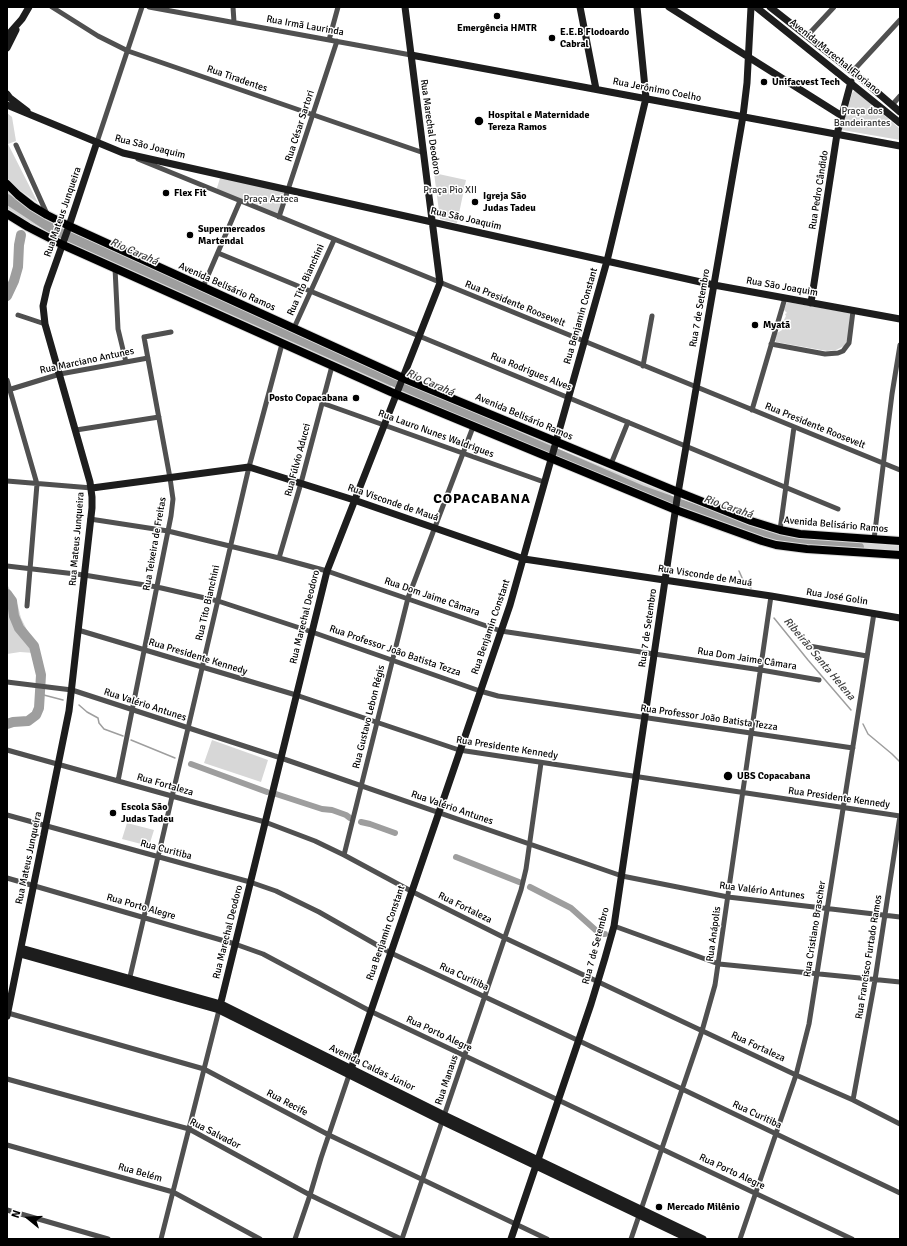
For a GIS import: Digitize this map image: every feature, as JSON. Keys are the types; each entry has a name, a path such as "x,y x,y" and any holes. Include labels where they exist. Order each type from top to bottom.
{"main road":[{"name":"Avenida Belisário Ramos","path":"7,184 18,195 69,228 294,328 402,380 555,444 611,464 677,502 762,541 776,545 807,549 900,556"},
{"name":"Avenida Belisário Ramos","path":"7,214 28,227 114,268 282,344 473,427 551,458 677,502 752,521 780,530 800,534 900,541"}],"street":[{"path":"7,48 29,7"},
{"name":"Rua Tiradentes","path":"52,7 98,36 128,51 424,153"},
{"name":"Rua Mateus Junqueira","path":"7,1015 70,711 92,488 45,324 44,298 64,243 142,7"},
{"name":"Rua Irmã Laurinda","path":"149,7 411,55"},
{"path":"233,7 234,22"},
{"path":"329,40 338,7"},
{"name":"Rua Marechal Deodoro","path":"161,1239 220,1007 327,571 440,283 405,7"},
{"path":"580,7 596,89"},
{"name":"Rua Benjamin Constant","path":"294,1239 459,750 501,631 524,559 544,482 607,261 646,98 637,7"},
{"path":"669,7 842,116"},
{"name":"Rua 7 de Setembro","path":"511,1239 598,982 614,926 677,502 743,116 751,7"},
{"name":"Avenida Marechal Floriano","path":"756,7 900,122"},
{"name":"Avenida Marechal Floriano","path":"770,7 900,112"},
{"path":"807,36 834,7"},
{"path":"7,36 22,19"},
{"path":"852,72 900,20"},
{"name":"Rua César Sartori","path":"279,217 337,41"},
{"name":"Rua Jerônimo Coelho","path":"411,55 900,146"},
{"name":"Rua Pedro Cândido","path":"811,303 837,134 851,82"},
{"name":"Rua São Joaquim","path":"7,94 10,98 34,116"},
{"path":"892,105 900,96"},
{"name":"Rua São Joaquim","path":"7,105 123,153 714,285 900,319"},
{"path":"16,146 47,215"},
{"name":"Rua Presidente Roosevelt","path":"123,153 900,470"},
{"path":"203,287 240,201"},
{"name":"Rua Tito Bianchini","path":"294,328 334,240"},
{"name":"Rua Rodrigues Alves","path":"218,252 838,509"},
{"path":"114,268 118,329 126,362"},
{"path":"752,410 785,298"},
{"path":"772,344 825,354 843,351 849,344 853,310"},
{"path":"18,315 45,324"},
{"path":"643,366 652,316"},
{"name":"Rua Teixeira de Freitas","path":"118,782 145,650 173,499 144,337 170,332"},
{"name":"Rua Tito Bianchini","path":"129,981 249,467 282,344"},
{"path":"874,539 892,394 900,345"},
{"name":"Rua Marciano Antunes","path":"8,389 60,374 148,358"},
{"name":"Rua Fúlvio Aducci","path":"279,558 302,483 332,366"},
{"path":"7,380 8,389 37,484 27,606"},
{"name":"Rua Lauro Nunes Waldrigues","path":"322,403 544,482"},
{"path":"76,430 159,417"},
{"path":"611,464 628,422"},
{"name":"Rua Gustavo Lebon Régis","path":"344,855 408,598 473,427"},
{"path":"780,530 794,427"},
{"name":"Rua Visconde de Mauá","path":"7,482 92,488 249,467 354,500 524,559 771,596"},
{"name":"Rua Dom Jaime Câmara","path":"90,520 168,530 231,545 327,571 501,631 819,680"},
{"name":"Rua Professor João Batista Tezza","path":"7,566 84,575 157,587 218,601 480,690 512,698 853,748"},
{"name":"Rua José Golin","path":"771,596 900,618"},
{"name":"Rua Anápolis","path":"631,1239 711,1002 719,964 771,596"},
{"name":"Rua Cristiano Brascher","path":"740,1239 796,1075 809,1024 874,614"},
{"name":"Rua Presidente Kennedy","path":"78,630 296,695 459,750 900,816"},
{"path":"809,646 867,656"},
{"name":"Rua Valério Antunes","path":"7,682 72,690 281,758 622,876 728,897 900,917"},
{"name":"Rua Fortaleza","path":"7,750 265,822 302,836 344,855 411,892 505,938 796,1075 853,1100 900,1124"},
{"name":"Rua Manaus","path":"402,1239 521,890 530,845 541,763"},
{"name":"Rua Curitiba","path":"7,815 250,882 276,891 298,901 390,953 682,1089 900,1193"},
{"name":"Rua Francisco Furtado Ramos","path":"853,1100 885,915 900,816"},
{"name":"Rua Porto Alegre","path":"7,878 249,948 370,1012 852,1239"},
{"path":"614,926 719,964 900,982"},
{"name":"Avenida Caldas Júnior","path":"20,951 220,1007 443,1118 640,1212 703,1239"},
{"name":"Rua Recife","path":"7,1015 204,1069 329,1135 547,1239"},
{"name":"Rua Salvador","path":"7,1079 189,1130 310,1195 402,1239"},
{"name":"Rua Belém","path":"7,1145 173,1192 260,1239"},
{"path":"7,1210 108,1239"},
{"name":"Avenida Caldas Júnior","path":"640,1212 689,1239"}],"green space":[{"name":"Praça dos Bandeirantes","path":"854,91 858,92 900,129 900,140 842,130 852,93"},
{"path":"7,113 12,117 16,141 8,144 38,203 15,187 7,178"},
{"name":"Praça Pio XII","path":"434,173 466,180 457,223 440,219"},
{"name":"Praça Azteca","path":"221,175 288,190 279,217 216,191"},
{"path":"7,191 32,211 63,228 60,237 25,220 7,208"},
{"path":"73,231 394,379 390,388 67,243"},
{"path":"787,302 850,313 849,338 844,346 836,350 827,351 776,342 775,340 777,333 782,330 786,316 785,314 787,313 784,310"},
{"path":"401,382 550,443 551,445 547,455 397,393"},
{"path":"558,449 670,494 672,496 671,503 555,457"},
{"path":"683,500 752,525 811,538 900,546 900,552 820,548 773,541 680,509"},
{"path":"7,584 18,606 21,618 39,650 34,653 20,652 7,654"},
{"path":"212,740 268,760 261,782 204,763"},
{"path":"127,823 154,830 149,846 122,839"}],"waterway":[{"name":"Rio Carahá","path":"7,199 54,230 500,429 643,491 742,526 782,538 859,547"},
{"path":"7,296 14,281 18,267 21,235"},
{"name":"Ribeirão Santa Helena","path":"727,525 728,521"},
{"name":"Ribeirão Santa Helena","path":"739,571 743,580 751,588"},
{"path":"7,594 12,601 14,616 19,628 34,646 41,675 39,708 36,715 28,721 7,724"},
{"name":"Ribeirão Santa Helena","path":"774,618 851,710"},
{"path":"40,694 63,700"},
{"path":"79,705 87,712 98,718 99,723 104,729 123,736"},
{"name":"Ribeirão Santa Helena","path":"863,724 868,734 900,762"},
{"path":"131,740 175,758"},
{"path":"191,764 267,792"},
{"path":"276,794 322,809 332,810 350,818"},
{"path":"361,822 395,833"},
{"path":"456,857 519,882"},
{"path":"530,887 571,908 600,934 605,934"}],"place":[{"name":"Emergência HMTR","path":"497,16"},
{"name":"E.E.B Flodoardo Cabral","path":"552,38"},
{"name":"Unifacvest Tech","path":"764,82"},
{"name":"Hospital e Maternidade Tereza Ramos","path":"479,121"},
{"name":"Flex Fit","path":"166,193"},
{"name":"Igreja São Judas Tadeu","path":"475,202"},
{"name":"Supermercados Martendal","path":"190,235"},
{"name":"Myatã","path":"755,325"},
{"name":"Posto Copacabana","path":"356,398"},
{"name":"UBS Copacabana","path":"728,776"},
{"name":"Escola São Judas Tadeu","path":"113,813"},
{"name":"Mercado Milênio","path":"659,1207"}],"district":[{"name":"COPACABANA","path":"482,499"}]}
